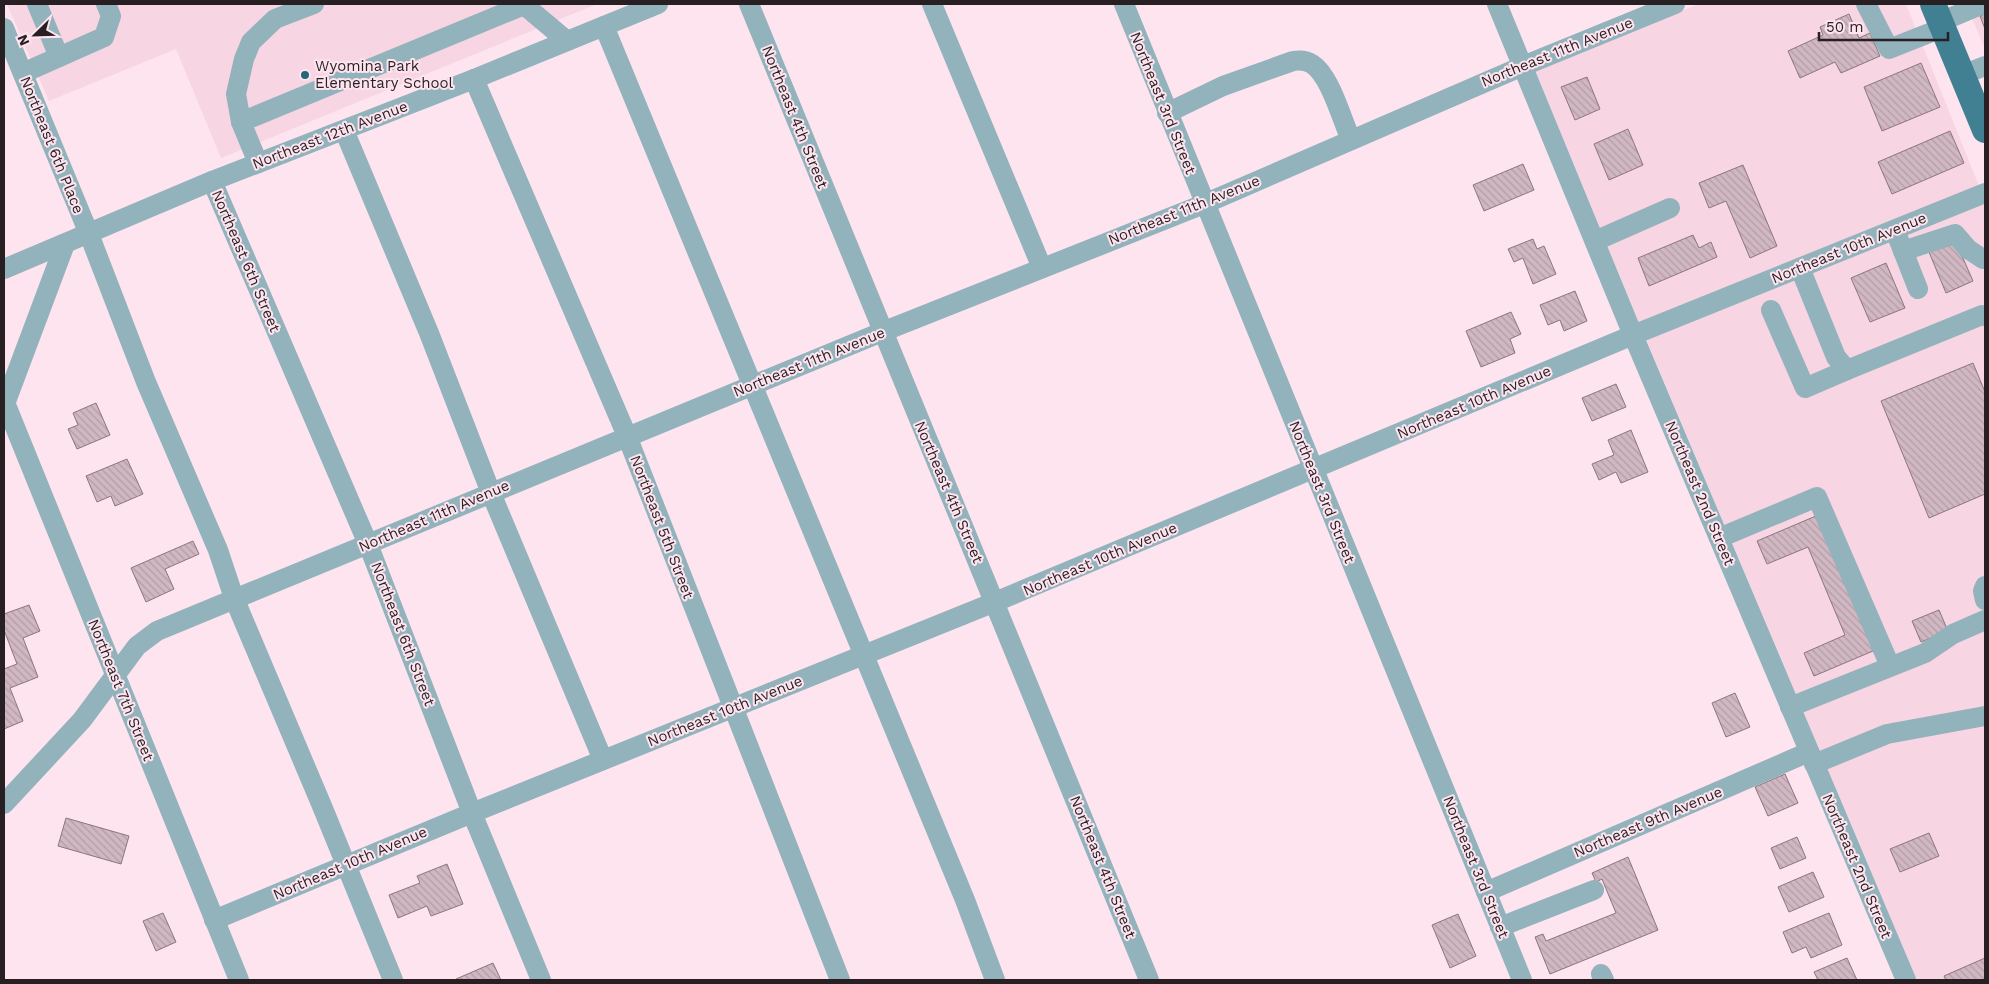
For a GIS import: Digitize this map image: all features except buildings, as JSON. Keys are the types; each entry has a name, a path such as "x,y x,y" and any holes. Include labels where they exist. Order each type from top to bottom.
{"main road":[{"path":"1938,18 1974,70 1985,130"}],"street":[{"path":"37,4 59,57"},
{"path":"23,73 104,37 111,16 106,4"},
{"path":"258,163 241,122 236,94 244,59 251,42 275,19 314,4"},
{"path":"241,122 523,4 566,41"},
{"name":"Northeast 12th Avenue","path":"4,269 212,181 474,79 658,4"},
{"name":"Northeast 4th Street","path":"749,4 1149,980"},
{"path":"932,4 1042,268"},
{"name":"Northeast 3rd Street","path":"1126,4 1167,113 1522,980"},
{"name":"Northeast 2nd Street","path":"1497,4 1633,335 1906,980"},
{"name":"Northeast 11th Avenue","path":"4,804 82,720 137,646 157,631 626,436 1204,204 1523,66 1672,4"},
{"path":"1866,4 1889,49 1938,18 1983,4"},
{"path":"604,26 961,891 995,980"},
{"name":"Northeast 6th Place","path":"4,28 89,234 146,382 218,550 234,598 393,980"},
{"path":"1167,113 1223,86 1293,60 1303,60 1314,65 1325,79 1351,140"},
{"name":"Northeast 5th Street","path":"474,79 626,436 840,980"},
{"path":"344,130 429,333 491,493 603,760"},
{"name":"Northeast 6th Street","path":"212,181 368,544 472,813 540,980"},
{"name":"Northeast 10th Avenue","path":"214,920 472,813 995,602 1633,335 1985,193"},
{"path":"1595,241 1670,208"},
{"path":"1895,229 1918,289"},
{"path":"1903,251 1955,234 1968,249 1985,258"},
{"path":"4,402 65,244"},
{"path":"1800,268 1836,357 1847,370"},
{"path":"1771,310 1804,388 1982,315 1985,316"},
{"name":"Northeast 7th Street","path":"4,402 239,980"},
{"path":"1719,538 1817,497 1890,666"},
{"path":"1985,586 1983,592 1985,600"},
{"path":"1790,707 1925,653 1953,634 1985,620"},
{"name":"Northeast 9th Avenue","path":"1486,892 1812,758 1887,734 1985,716"},
{"path":"1500,928 1594,890"}],"shaded area":[{"name":"Wyomina Park Elementary School","path":"7,4 597,4 221,158 176,49 49,101"},
{"path":"1699,4 1906,4 1979,186 1639,323 1535,70"},
{"path":"1966,4 1985,4 1985,49"},
{"path":"1985,202 1985,980 1917,980 1646,339"}],"place":[{"name":"Wyomina Park Elementary School","path":"305,75"}]}
